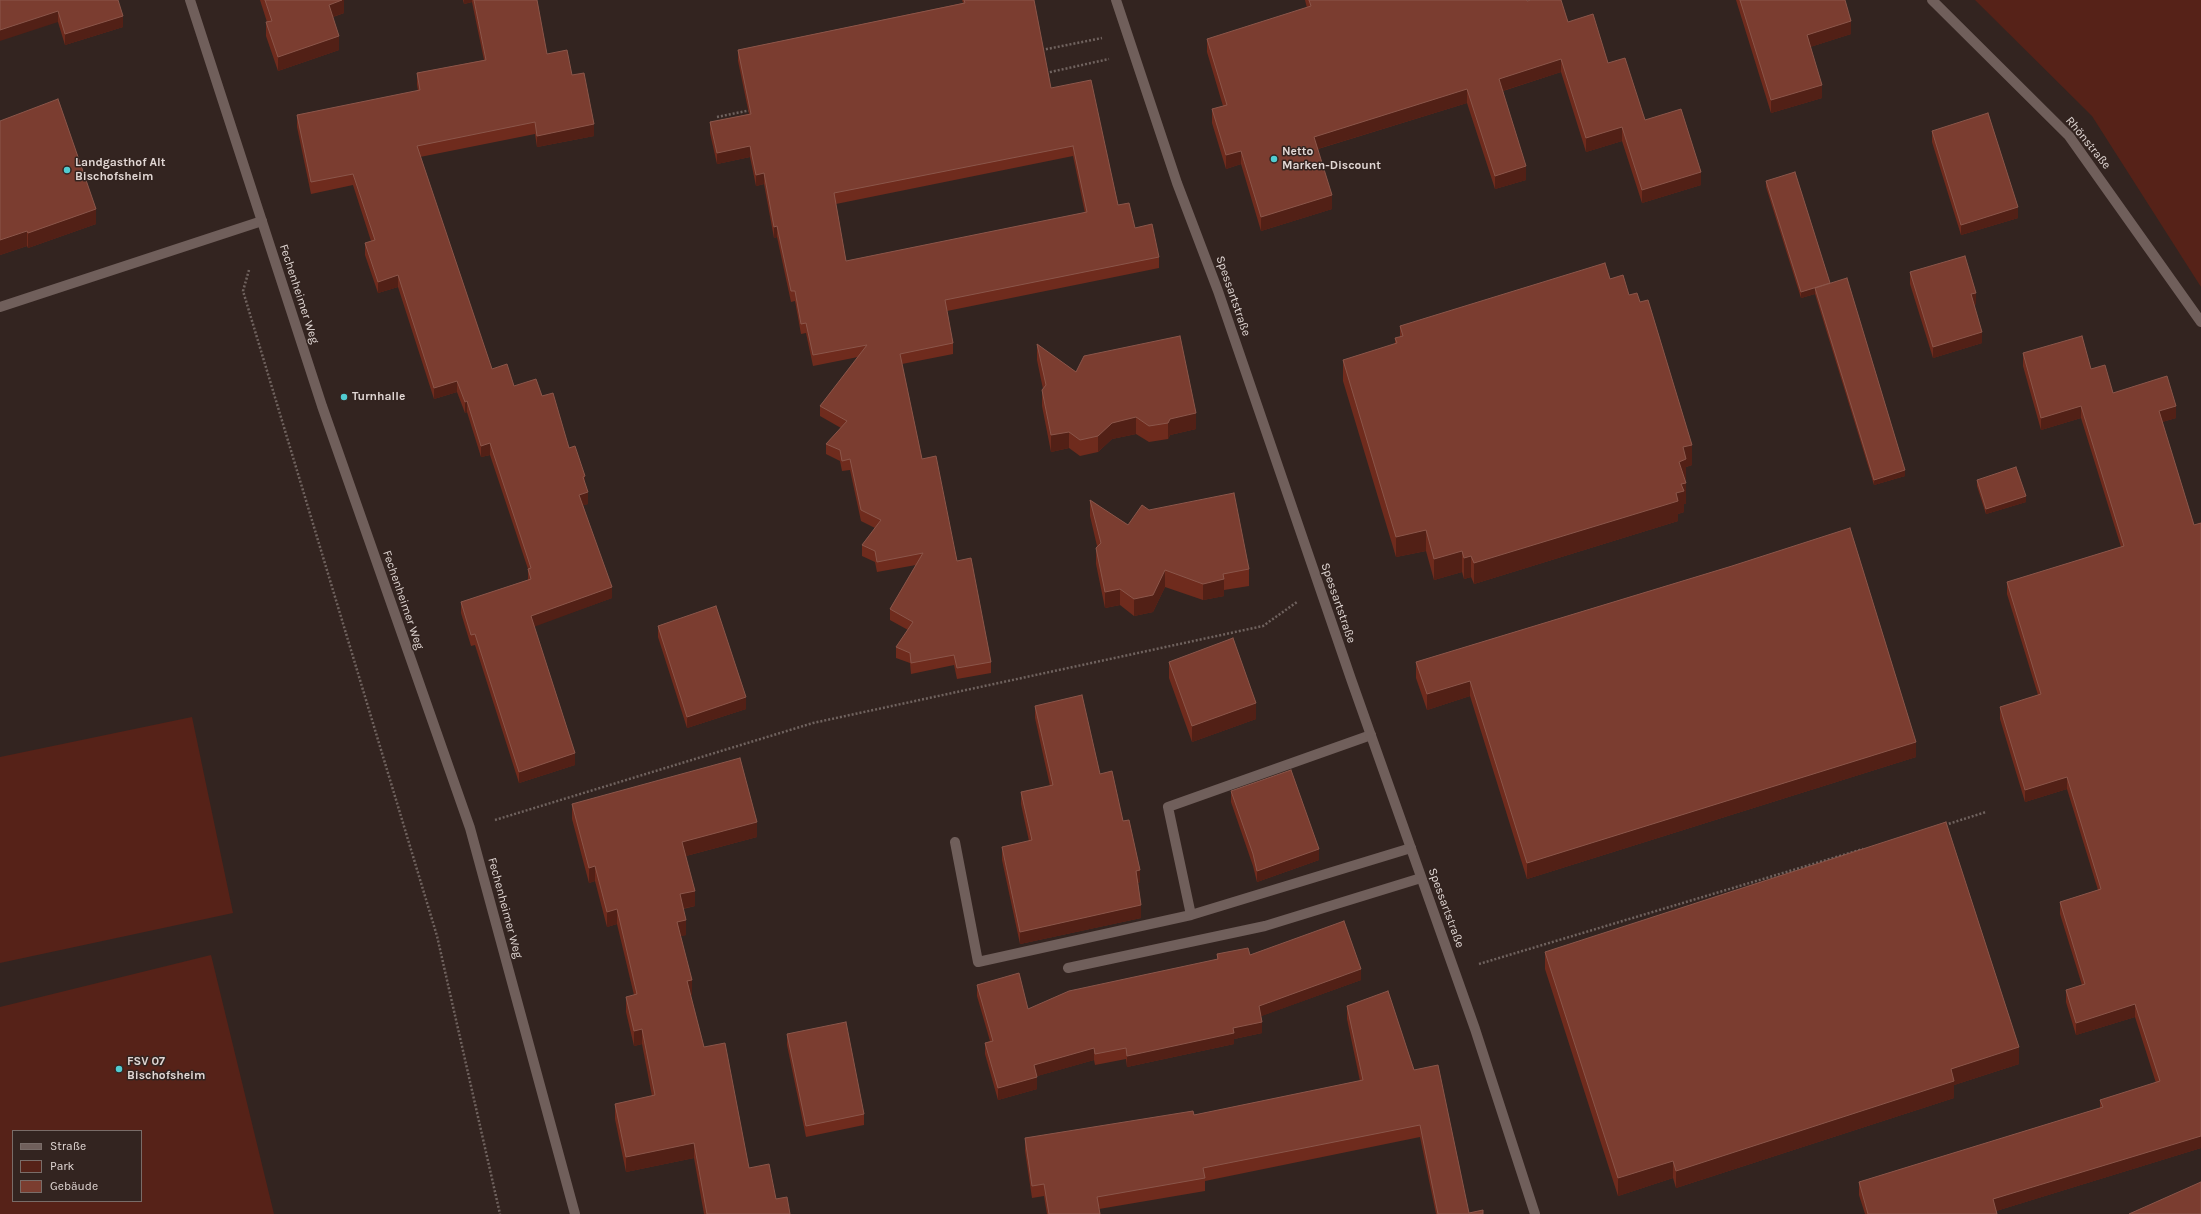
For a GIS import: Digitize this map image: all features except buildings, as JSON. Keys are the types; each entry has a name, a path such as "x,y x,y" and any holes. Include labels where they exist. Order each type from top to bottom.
{"street":[{"name":"Fechenheimer Weg","path":"190,0 322,406 470,828 575,1214"},
{"name":"Spessartstraße","path":"1116,0 1177,183 1218,291 1371,736 1475,1029 1535,1214"},
{"name":"Rhönstraße","path":"1932,0 2070,136 2201,322"},
{"path":"0,306 262,221"},
{"path":"1191,915 1168,807 1371,736"},
{"path":"955,842 978,962 1191,915 1411,848"},
{"path":"1068,968 1265,926 1421,878"}],"path":[{"path":"1035,52 1128,33"},
{"path":"1041,74 1135,54"},
{"path":"717,117 756,109"},
{"path":"250,263 243,291 437,936 500,1214"},
{"path":"470,828 813,723 1263,626 1319,586"},
{"path":"1941,826 1986,812"},
{"path":"1454,972 1865,849"}],"green space":[{"path":"1975,0 2201,0 2201,287 2092,116"},
{"path":"192,717 233,913 0,963 0,757"},
{"name":"FSV 07 Bischofsheim","path":"211,955 274,1214 0,1214 0,1007"}],"place":[{"name":"Netto Marken-Discount","path":"1274,159"},
{"name":"Landgasthof Alt Bischofsheim","path":"67,170"},
{"name":"Turnhalle","path":"344,397"},
{"name":"FSV 07 Bischofsheim","path":"119,1069"}]}
